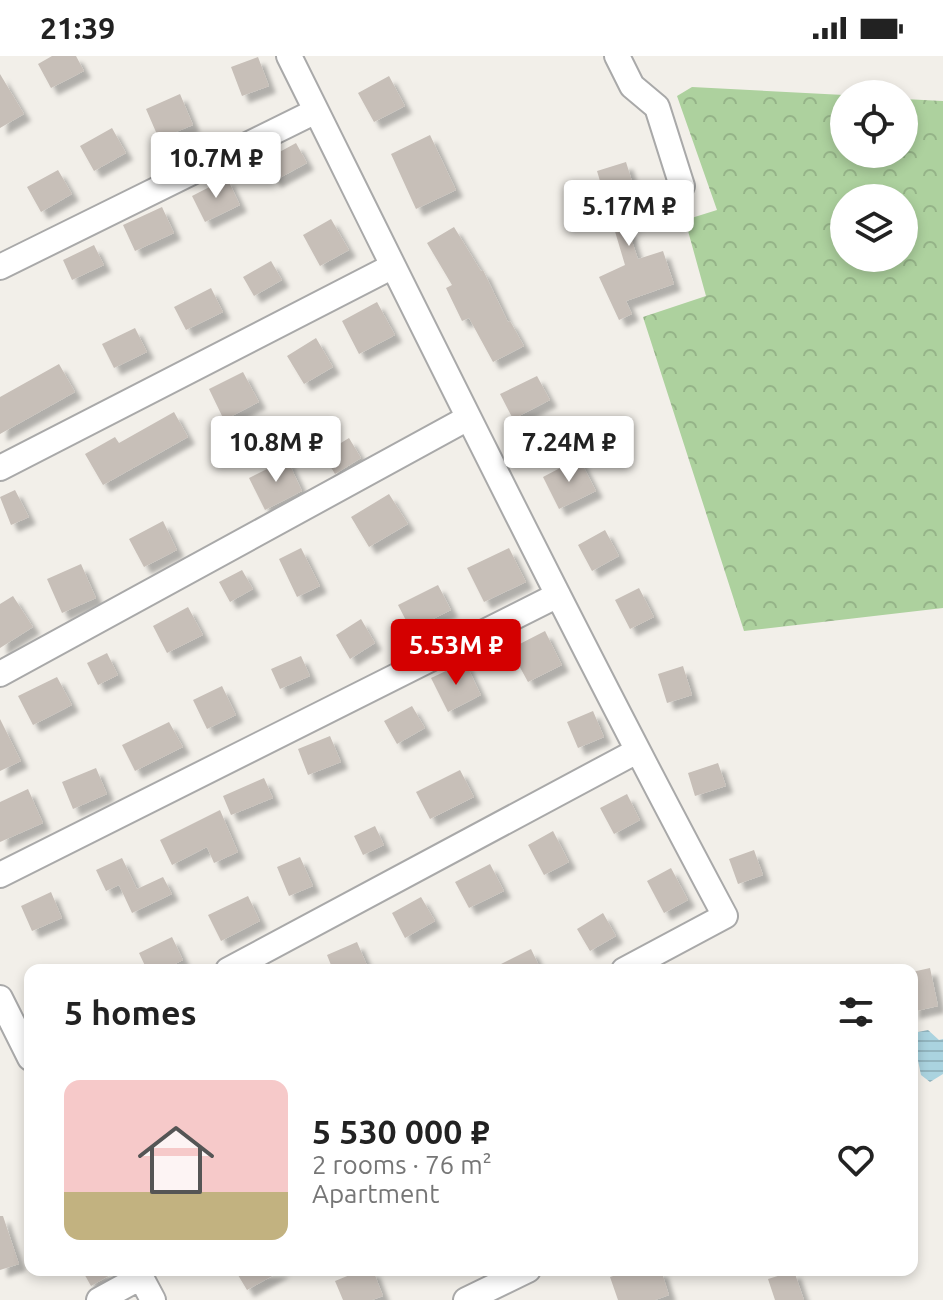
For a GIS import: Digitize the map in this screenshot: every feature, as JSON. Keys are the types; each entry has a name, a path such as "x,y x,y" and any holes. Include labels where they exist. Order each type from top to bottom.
{"street":[{"path":"289,56 468,418 637,751 725,916 635,964"},
{"path":"617,56 632,86 657,107 682,186"},
{"path":"0,267 316,111"},
{"path":"0,468 393,266"},
{"path":"0,674 468,418"},
{"path":"0,875 558,595"},
{"path":"239,964 637,751"},
{"path":"0,998 24,1046"},
{"path":"99,1300 135,1276"},
{"path":"141,1276 153,1300"},
{"path":"466,1300 516,1276"}],"green space":[{"path":"692,87 830,94 830,168 918,168 918,100 943,101 943,608 744,631 643,317 706,296 685,220 717,210 677,96"}],"water":[{"path":"928,1030 939,1040 943,1039 943,1074 930,1082 921,1075 918,1032"}],"building":[{"path":"52,56 76,56 84,71 51,88 38,64"},
{"path":"258,57 269,86 242,96 231,67"},
{"path":"0,74 24,114 0,128"},
{"path":"389,76 405,106 374,122 358,93"},
{"path":"180,94 193,125 159,139 146,109"},
{"path":"112,128 126,153 94,171 80,146"},
{"path":"430,135 456,190 416,209 391,154"},
{"path":"296,143 307,163 274,181 263,161"},
{"path":"626,162 637,197 619,202 638,259 663,251 674,284 626,301 632,314 619,320 599,277 625,265 597,171"},
{"path":"58,170 72,194 41,212 27,187"},
{"path":"227,178 240,205 205,222 192,196"},
{"path":"162,207 174,233 135,251 123,225"},
{"path":"331,219 349,250 320,266 303,235"},
{"path":"454,227 483,270 508,322 524,346 493,362 469,318 462,321 446,288 452,285 427,243"},
{"path":"94,245 104,265 72,280 63,260"},
{"path":"271,261 282,280 254,296 243,277"},
{"path":"211,288 223,312 186,330 174,307"},
{"path":"377,302 395,335 359,354 342,321"},
{"path":"135,328 147,352 114,368 102,344"},
{"path":"316,338 333,367 304,384 287,356"},
{"path":"59,364 75,392 0,434 0,397"},
{"path":"243,372 259,402 224,420 209,389"},
{"path":"537,376 550,400 513,419 500,394"},
{"path":"174,412 188,437 103,485 85,454 115,437 119,443"},
{"path":"349,438 361,458 335,474 323,454"},
{"path":"579,458 596,491 559,509 543,477"},
{"path":"287,459 302,491 265,510 249,478"},
{"path":"15,490 29,517 11,525 0,497"},
{"path":"389,494 408,524 369,547 351,517"},
{"path":"163,521 177,550 144,567 129,539"},
{"path":"605,530 619,556 592,571 578,545"},
{"path":"301,548 320,586 297,597 279,559"},
{"path":"509,548 526,582 484,602 467,568"},
{"path":"81,564 96,598 62,613 47,579"},
{"path":"242,570 253,589 230,602 219,582"},
{"path":"438,585 451,610 411,630 398,605"},
{"path":"639,588 654,617 630,629 615,600"},
{"path":"13,596 33,627 0,648 0,604"},
{"path":"188,607 203,635 167,653 153,626"},
{"path":"361,619 375,643 350,659 336,635"},
{"path":"545,631 562,665 528,682 510,649"},
{"path":"107,653 118,675 98,685 87,663"},
{"path":"301,656 310,676 280,689 271,669"},
{"path":"465,662 481,695 448,712 431,678"},
{"path":"683,666 692,695 667,703 658,674"},
{"path":"57,677 72,705 33,725 18,696"},
{"path":"222,686 236,715 207,729 193,700"},
{"path":"412,706 425,728 397,744 384,721"},
{"path":"593,711 604,737 578,748 567,722"},
{"path":"0,719 21,761 0,771"},
{"path":"169,722 183,747 135,771 122,745"},
{"path":"330,736 341,762 308,775 298,749"},
{"path":"718,763 726,786 695,796 688,773"},
{"path":"96,768 107,794 73,809 62,782"},
{"path":"460,770 474,797 430,819 416,792"},
{"path":"264,778 273,798 231,815 223,796"},
{"path":"28,789 43,823 0,842 0,802"},
{"path":"627,794 640,820 614,834 600,808"},
{"path":"220,810 238,852 214,863 207,847 172,865 160,840"},
{"path":"375,826 384,845 363,855 354,836"},
{"path":"553,831 569,862 544,875 528,845"},
{"path":"754,850 763,875 738,884 729,859"},
{"path":"300,857 313,886 289,896 277,867"},
{"path":"122,858 137,889 163,877 172,894 132,913 119,885 106,891 96,870"},
{"path":"490,864 504,891 469,908 455,882"},
{"path":"671,868 688,900 664,913 647,881"},
{"path":"51,892 62,918 32,931 21,906"},
{"path":"248,896 260,921 221,941 208,915"},
{"path":"421,897 435,921 405,938 392,913"},
{"path":"603,913 616,936 590,951 577,929"},
{"path":"172,937 183,960 175,964 144,964 139,953"},
{"path":"357,942 366,964 331,964 327,955"},
{"path":"531,949 538,964 501,964"},
{"path":"930,968 938,1006 918,1011 918,971"},
{"path":"0,1216 3,1216 19,1264 0,1270"},
{"path":"85,1276 108,1276 91,1286"},
{"path":"239,1276 272,1276 247,1290"},
{"path":"347,1276 375,1276 383,1296 372,1300 343,1300 335,1281"},
{"path":"663,1276 669,1295 655,1300 618,1300 610,1277"},
{"path":"796,1276 804,1300 775,1300 768,1279"}]}
